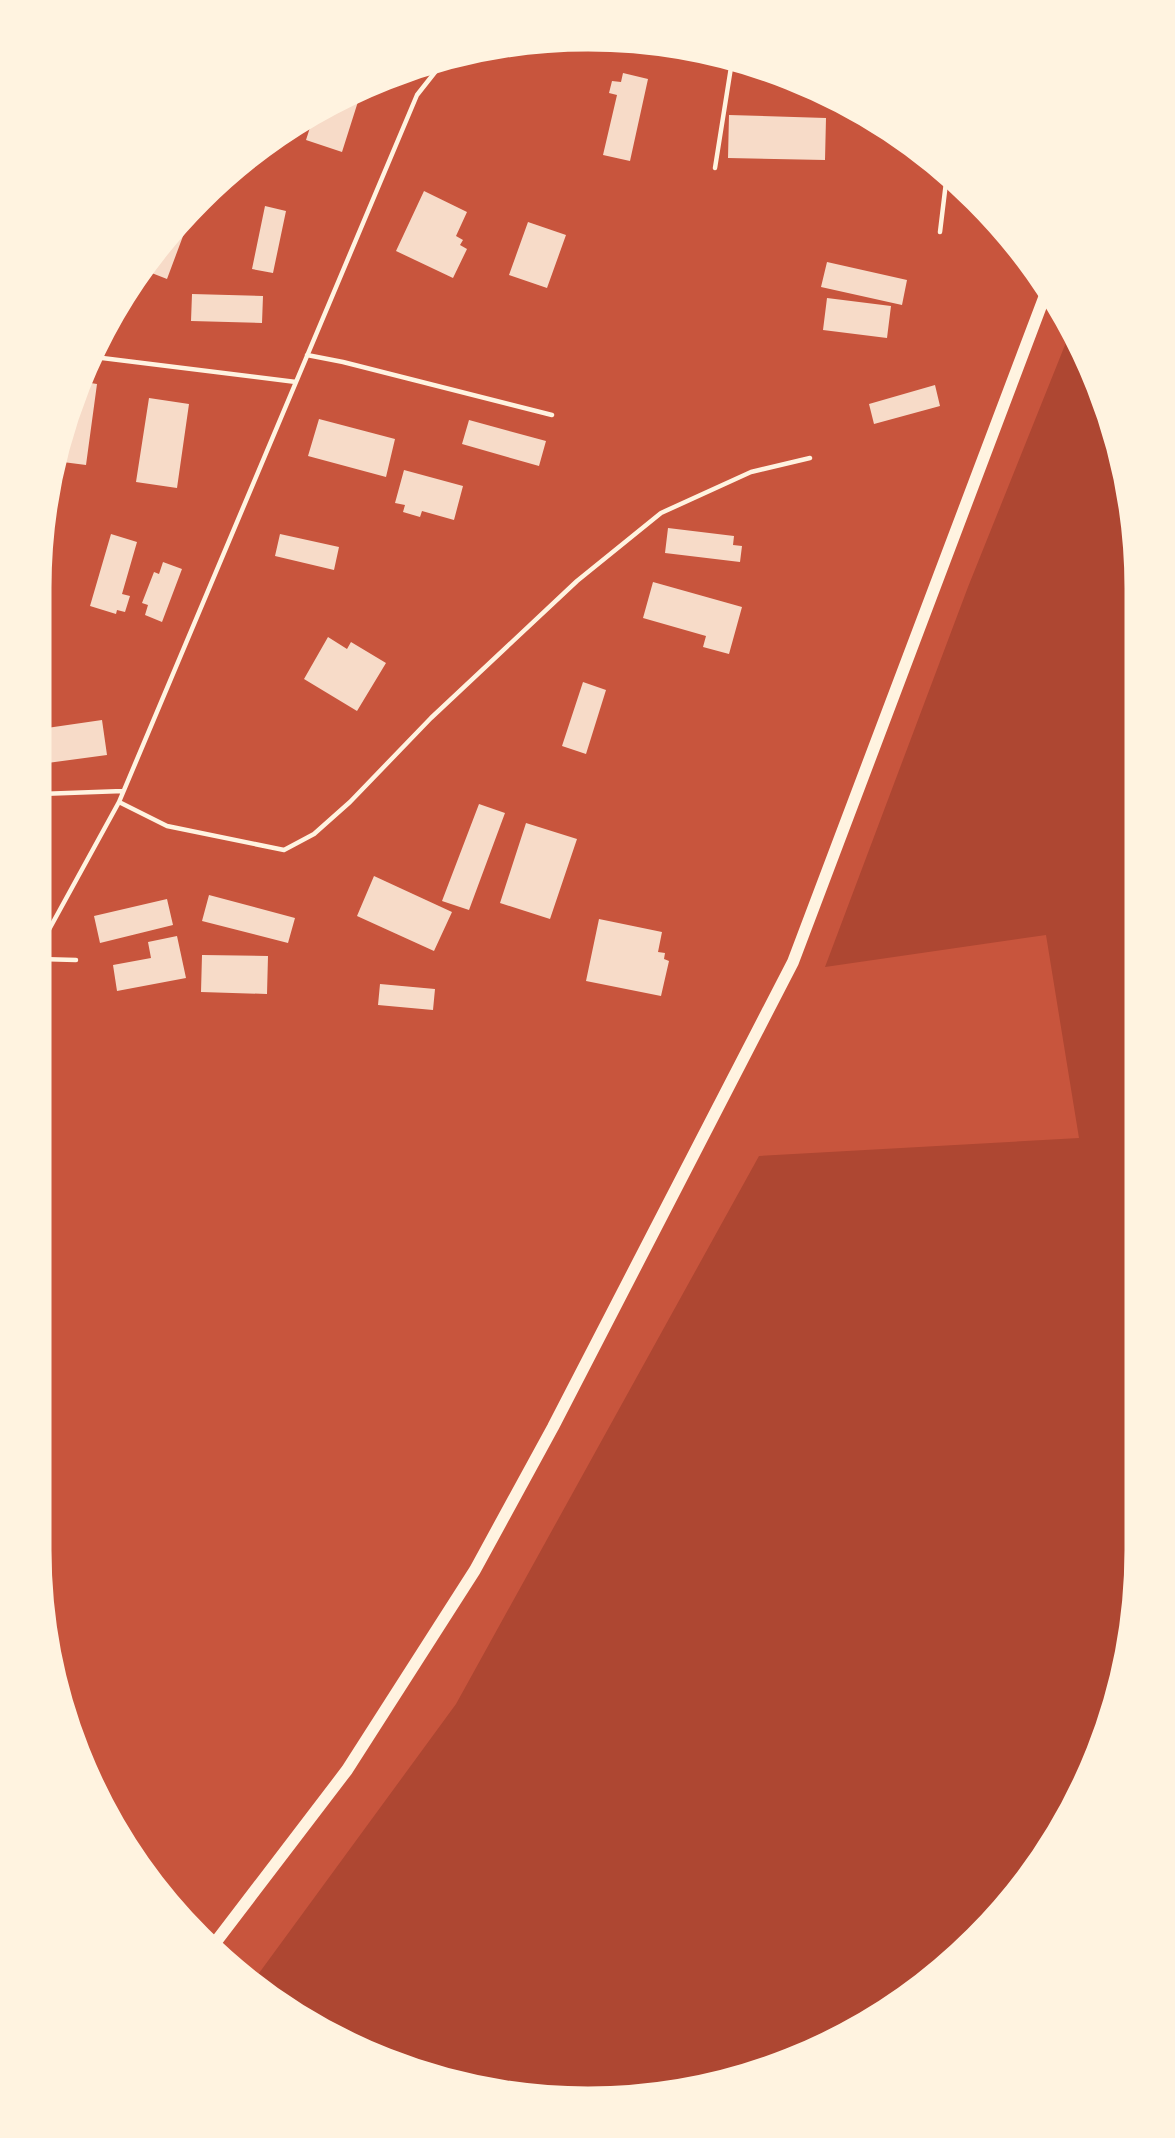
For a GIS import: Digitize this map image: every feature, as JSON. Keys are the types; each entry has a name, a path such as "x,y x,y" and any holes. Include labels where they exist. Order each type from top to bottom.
{"main road":[{"path":"216,1940 347,1770 476,1570 559,1416 793,962 1043,302"}],"lane":[{"path":"715,168 731,69"},
{"path":"50,927 119,802 417,95 435,72"},
{"path":"940,232 946,186"},
{"path":"307,355 552,415"},
{"path":"101,358 296,382"},
{"path":"119,802 167,826 284,850 314,834 350,802 431,718 577,581 661,513 752,472 810,458"},
{"path":"50,795 123,791"},
{"path":"50,959 76,960"}],"shaded area":[{"path":"1066,343 1085,382 1107,448 1121,517 1126,588 1126,1550 1121,1621 1115,1655 1107,1690 1085,1756 1053,1820 1035,1849 992,1905 968,1931 942,1955 886,1998 825,2033 793,2048 727,2070 692,2078 658,2084 588,2088 517,2084 483,2078 448,2070 382,2048 318,2016 258,1975 456,1704 759,1156 1079,1138 1046,935 825,967 968,587"}],"building":[{"path":"623,73 648,79 630,161 603,155 617,95 609,93 612,81 621,82"},
{"path":"358,101 342,152 306,140 310,127"},
{"path":"729,115 826,118 825,160 728,158"},
{"path":"424,191 467,212 456,236 463,240 460,245 467,249 453,278 396,251"},
{"path":"265,206 286,211 273,273 252,269"},
{"path":"528,222 566,235 547,288 509,275"},
{"path":"185,231 167,279 152,273"},
{"path":"827,262 907,280 902,305 821,287"},
{"path":"192,294 263,296 262,323 191,321"},
{"path":"827,298 891,306 887,338 823,330"},
{"path":"90,383 97,384 86,465 65,462"},
{"path":"935,385 940,406 874,424 869,404"},
{"path":"149,398 189,404 177,488 136,482"},
{"path":"319,419 395,439 386,477 308,456"},
{"path":"469,420 546,441 539,466 462,444"},
{"path":"404,470 463,486 454,520 422,511 420,517 403,512 405,505 395,503"},
{"path":"668,528 734,536 733,545 742,546 740,562 665,553"},
{"path":"111,534 137,542 122,594 130,596 125,612 117,610 116,614 90,606"},
{"path":"280,534 339,547 334,570 275,556"},
{"path":"163,562 182,569 162,622 145,615 148,605 142,603 154,572 159,574"},
{"path":"653,582 742,607 729,654 703,647 706,636 643,618"},
{"path":"328,637 347,649 351,642 386,663 357,711 304,679"},
{"path":"583,682 606,690 586,754 562,746"},
{"path":"102,720 107,755 50,763 50,728"},
{"path":"479,804 505,813 469,910 442,901"},
{"path":"526,823 577,839 550,919 500,903"},
{"path":"374,876 452,912 434,951 357,916"},
{"path":"209,895 295,918 288,943 202,921"},
{"path":"167,899 173,925 100,943 94,916"},
{"path":"599,919 662,932 658,952 665,953 664,959 669,961 661,996 586,981"},
{"path":"177,936 186,978 117,991 113,965 151,958 148,942"},
{"path":"202,955 268,956 267,994 201,992"},
{"path":"380,984 435,989 433,1010 378,1005"}]}
